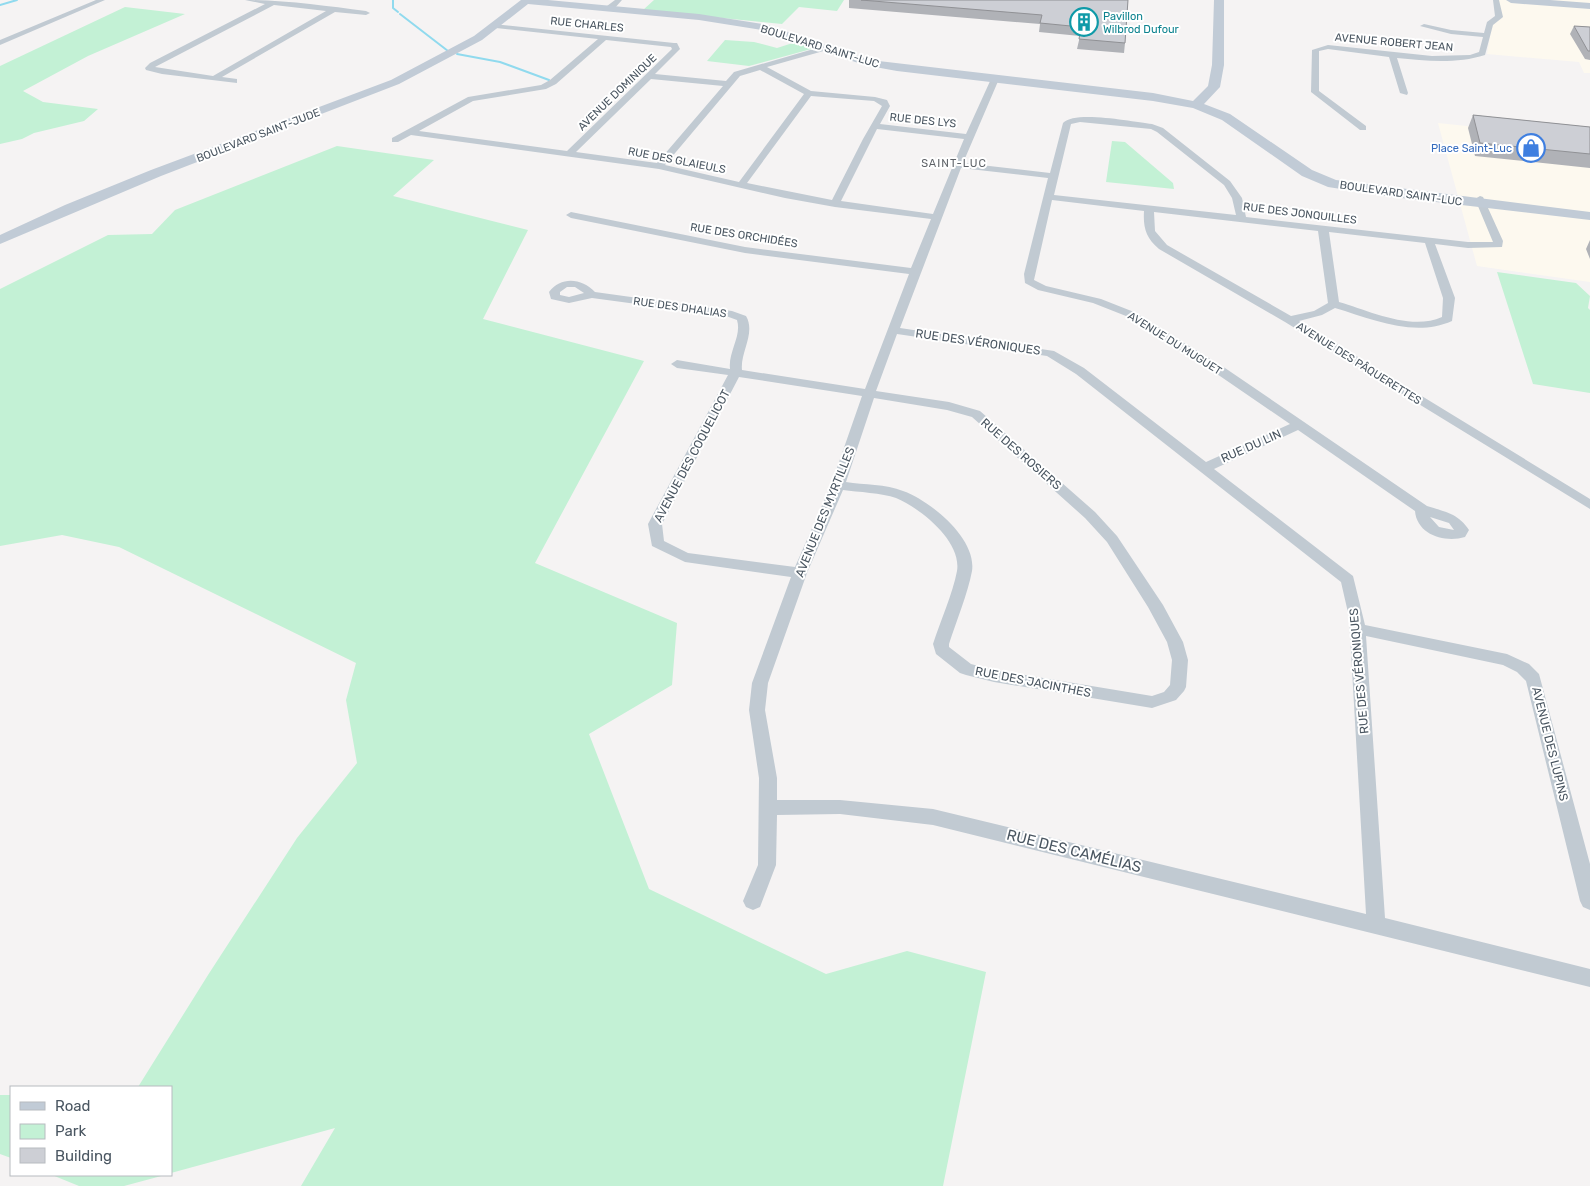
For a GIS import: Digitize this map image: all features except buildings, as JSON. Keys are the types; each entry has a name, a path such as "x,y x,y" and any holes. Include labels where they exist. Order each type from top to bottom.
{"street":[{"path":"0,43 102,0"},
{"path":"248,0 366,12"},
{"name":"BOULEVARD SAINT-LUC","path":"531,0 699,17 764,27 868,63 915,71 1197,103 1226,118 1307,173 1333,184 1354,188 1590,211"},
{"name":"BOULEVARD SAINT-JUDE","path":"1,239 148,176 395,82 478,38 531,0"},
{"path":"610,8 619,0"},
{"path":"1197,103 1210,93 1214,87 1218,65 1219,0"},
{"name":"AVENUE ROBERT JEAN","path":"1363,128 1315,92 1316,50 1328,47 1447,58 1478,56 1482,53 1490,24 1499,17 1496,0"},
{"path":"1511,0 1590,6"},
{"path":"234,81 162,72 149,68 153,64 272,3"},
{"path":"213,78 334,9"},
{"name":"RUE CHARLES","path":"496,26 674,45"},
{"path":"1424,26 1451,32 1486,35"},
{"path":"395,140 471,99 543,87 553,82 605,37"},
{"name":"AVENUE DOMINIQUE","path":"570,152 649,76 676,48 674,45"},
{"path":"659,166 737,74 824,48"},
{"path":"1392,53 1404,93"},
{"path":"759,66 809,93 875,99 884,102 886,106 835,204"},
{"path":"649,76 728,84"},
{"name":"AVENUE DES MYRTILLES","path":"753,901 767,865 769,808 768,778 757,710 760,683 800,573 838,485 915,272 968,137 995,79"},
{"path":"741,185 809,93"},
{"name":"AVENUE DU MUGUET","path":"1242,219 1237,198 1227,183 1160,130 1152,127 1107,122 1070,121 1067,123 1029,274 1029,281 1034,285 1053,292 1097,301 1130,314 1200,357 1422,509"},
{"name":"RUE DES LYS","path":"874,126 968,137"},
{"name":"RUE DES GLAIEULS","path":"410,132 570,152 659,166 835,204 938,216"},
{"path":"958,166 1054,176"},
{"name":"RUE DES JONQUILLES","path":"1049,197 1429,241 1481,246 1498,245 1482,201"},
{"name":"BOULEVARD SAINT-LUC","path":"1482,201 1590,216"},
{"name":"AVENUE DES PÂQUERETTES","path":"1149,209 1149,231 1153,239 1163,247 1289,320 1590,505"},
{"name":"RUE DES ORCHIDÉES","path":"571,215 746,250 915,272"},
{"path":"1323,229 1334,304"},
{"path":"1289,320 1318,313 1334,304 1402,322 1424,326 1441,325 1448,320 1448,298 1429,241"},
{"name":"RUE DES DHALIAS","path":"592,295 714,310 742,318 745,327 735,360 736,372"},
{"name":"RUE DES VÉRONIQUES","path":"893,330 1050,353 1080,371 1348,580 1358,629 1376,925"},
{"name":"RUE DES ROSIERS","path":"676,364 949,406 976,414 1090,515 1112,539 1155,605 1175,642 1180,660 1178,688 1170,696"},
{"name":"AVENUE DES COQUELICOT","path":"736,372 655,524 657,543 685,557 800,573"},
{"name":"RUE DU LIN","path":"1204,468 1299,425"},
{"name":"RUE DES JACINTHES","path":"838,485 899,494 932,513 947,528 961,549 965,569 941,644 942,650 966,669 994,676 1112,697 1152,702 1170,696"},
{"name":"AVENUE DES LUPINS","path":"1358,629 1507,660 1523,668 1533,678 1590,901"},
{"name":"RUE DES CAMÉLIAS","path":"769,808 840,807 933,817 1376,925"},
{"path":"1376,925 1590,978"}],"shaded area":[{"path":"1493,0 1590,0 1590,73 1584,73 1579,62 1487,54 1492,25 1502,18"},
{"path":"1438,123 1590,139 1590,282 1477,266"}],"green space":[{"path":"654,0 844,0 837,11 799,7 782,24 643,10"},
{"path":"125,7 185,14 88,56 23,91 43,102 98,109 84,121 34,133 22,139 0,144 0,66"},
{"path":"725,40 754,42 777,48 799,41 815,48 749,66 707,61"},
{"path":"1112,141 1125,142 1173,183 1174,189 1106,182"},
{"path":"337,146 434,160 393,196 528,230 483,319 644,361 535,563 677,623 672,685 589,734 649,889 826,974 907,951 986,972 943,1186 301,1186 335,1128 172,1173 172,1086 139,1086 297,838 357,763 346,700 356,663 119,547 62,535 0,546 0,289 108,235 152,234 175,210"},
{"path":"1497,272 1576,283 1590,296 1588,308 1590,310 1590,393 1533,384"},
{"path":"0,1095 10,1095 10,1158 0,1154"},
{"path":"54,1176 161,1176 124,1186 79,1186"}],"waterway":[{"path":"0,5 17,0"},
{"path":"393,0 393,8 398,12"},
{"path":"400,14 448,51"},
{"path":"457,54 500,62 549,80"}],"place":[{"name":"Pavillon Wilbrod Dufour","path":"1084,22"},
{"name":"Place Saint-Luc","path":"1531,148"}],"district":[{"name":"SAINT-LUC","path":"954,163"}]}
